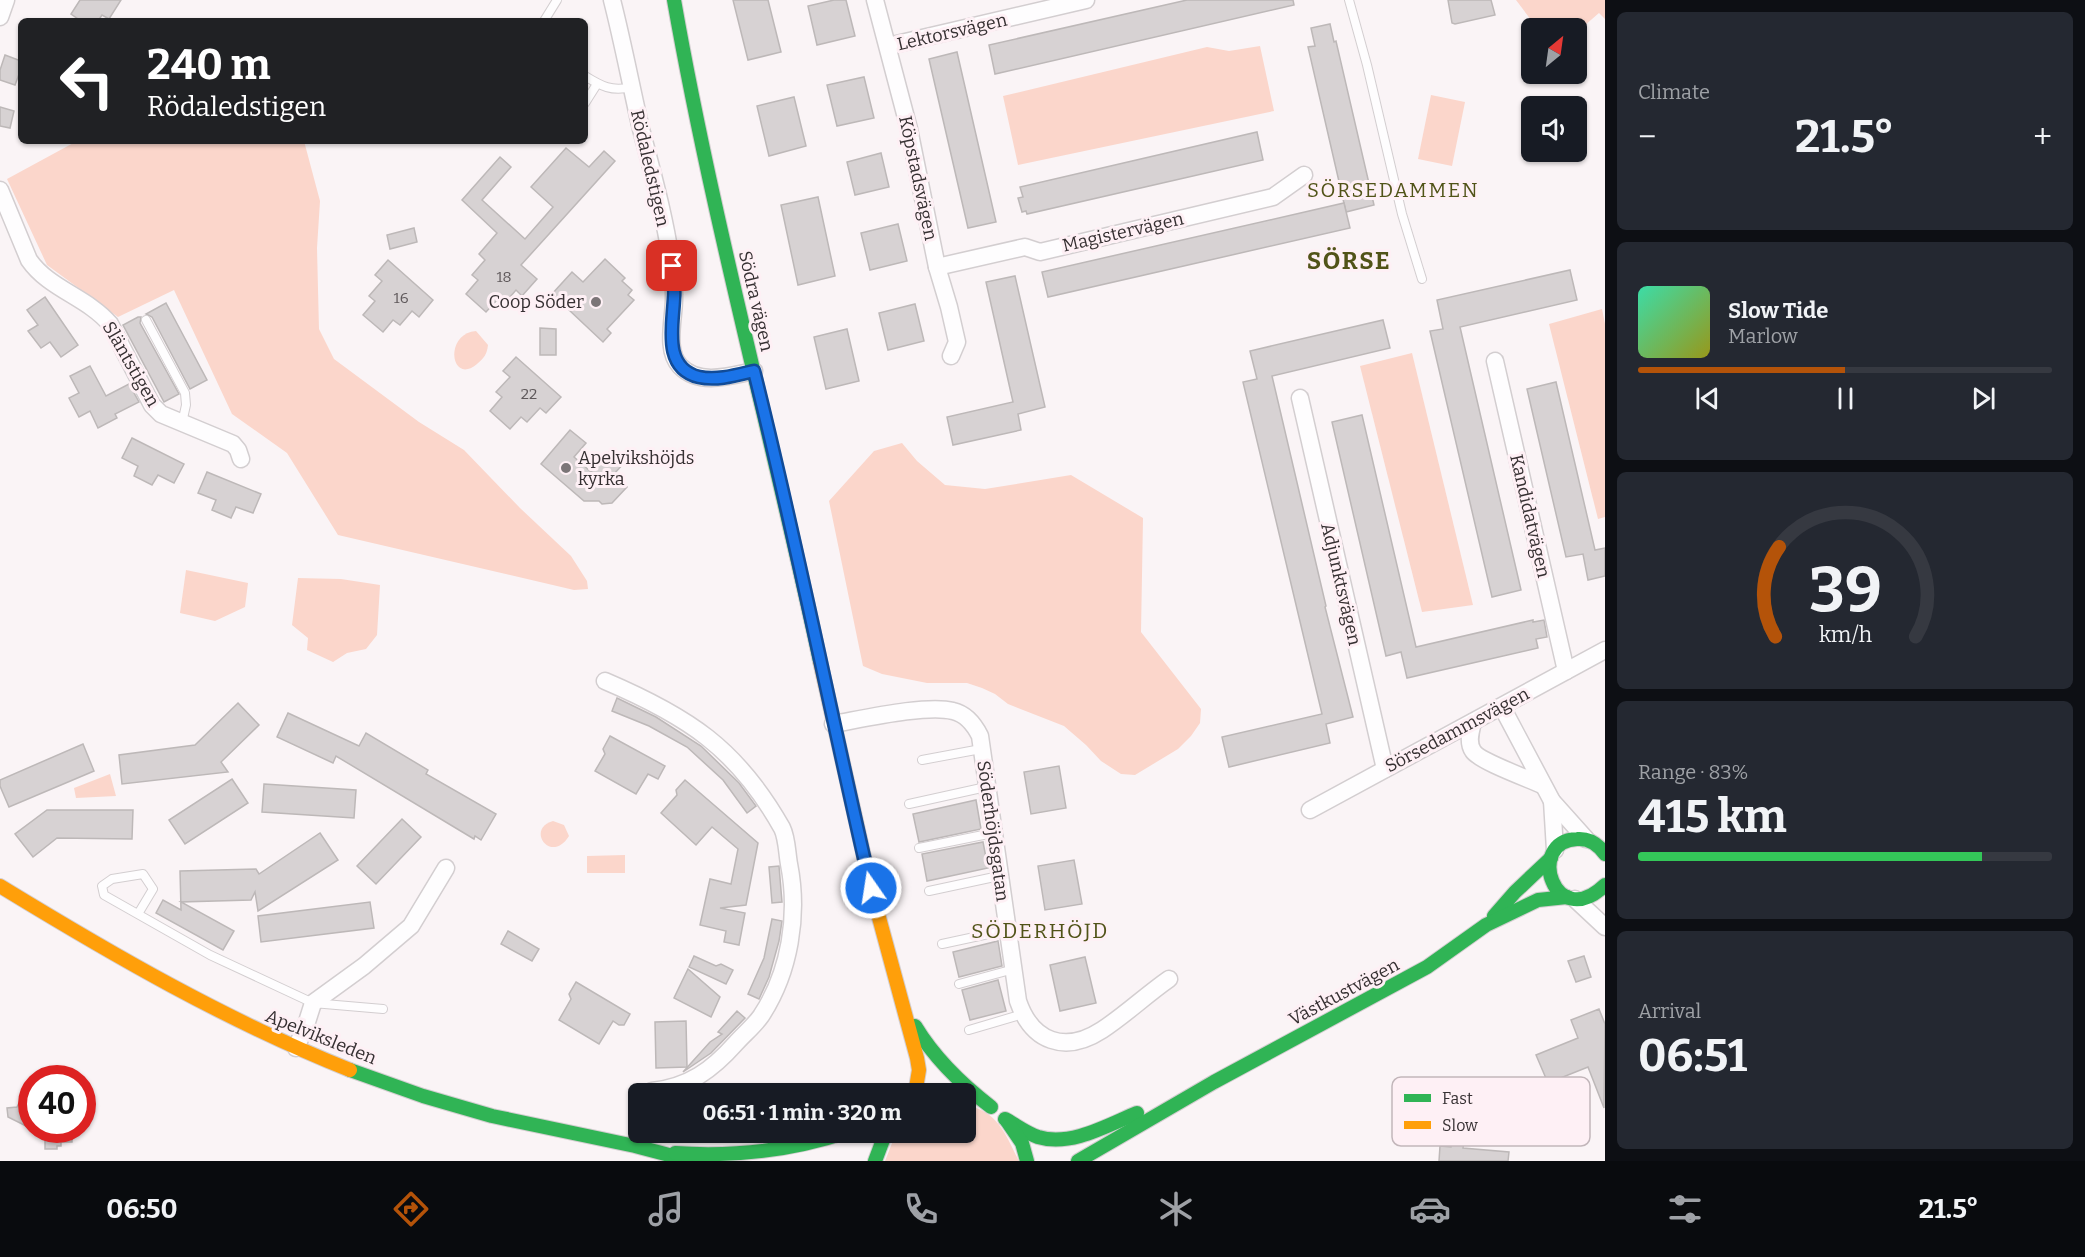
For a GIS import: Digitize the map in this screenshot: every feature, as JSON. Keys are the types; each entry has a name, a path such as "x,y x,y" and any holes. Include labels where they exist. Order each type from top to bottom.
{"street":[{"path":"0,17 6,0"},
{"name":"Rödaledstigen","path":"612,0 652,169 672,266 674,355 681,366 698,377 727,377 754,371"},
{"name":"Köpstadsvägen","path":"875,0 922,191 937,267 957,342 951,356"},
{"name":"Lektorsvägen","path":"888,46 1086,0"},
{"name":"Södra vägen","path":"674,2 708,174 793,534 833,724 871,888 917,1058 918,1083"},
{"name":"Magistervägen","path":"937,267 1024,247 1040,252 1273,197 1304,175"},
{"name":"Släntstigen","path":"0,192 29,260 36,270 100,313 110,324 152,405 161,414 232,444 238,450 241,459"},
{"name":"Kandidatvägen","path":"1495,362 1566,671"},
{"name":"Adjunktsvägen","path":"1300,398 1385,769"},
{"name":"Sörsedammsvägen","path":"1310,810 1605,650"},
{"path":"605,681 678,716 708,736 738,765 783,831 794,885 791,936 785,963 771,997 760,1016 729,1051 695,1079 685,1083"},
{"path":"1502,707 1552,801 1605,854"},
{"name":"Söderhöjdsgatan","path":"833,724 920,711 954,711 971,721 980,736 1018,1001 1029,1026 1049,1040 1073,1042 1101,1031 1169,979"},
{"path":"1473,722 1470,744 1474,753 1542,784"},
{"path":"1552,801 1553,854 1550,877 1553,886 1605,927"},
{"path":"1553,854 1564,843 1574,839 1594,842"},
{"name":"Västkustvägen","path":"1486,925 1553,854"},
{"path":"296,1048 313,1003 364,966 411,926 446,868"},
{"name":"Apelviksleden","path":"0,886 141,970 242,1024 296,1048 392,1085 493,1116 628,1138"},
{"name":"Västkustvägen","path":"1078,1161 1214,1082 1427,967 1486,925 1538,900 1591,897 1604,890"},
{"name":"Södra vägen","path":"897,988 921,1036 933,1052 958,1080 1005,1119"},
{"name":"Västkustvägen","path":"1005,1119 1033,1135 1044,1138 1066,1138 1088,1132 1214,1082"},
{"path":"976,1102 991,1107"},
{"path":"1005,1119 1017,1134 1027,1161"},
{"name":"Apelviksleden","path":"644,1143 657,1152 692,1161"},
{"name":"Apelviksleden","path":"657,1152 694,1155 752,1154 811,1143"},
{"path":"875,1161 881,1143"}],"lane":[{"path":"546,18 557,0"},
{"path":"1349,0 1367,64 1402,214 1422,279"},
{"path":"588,78 614,90 631,87"},
{"path":"588,98 597,84"},
{"path":"146,320 185,393 186,405 182,423"},
{"path":"922,760 981,749"},
{"path":"909,804 986,787"},
{"path":"919,848 993,833"},
{"path":"138,914 153,890 143,874 112,879 102,886 104,894 138,914 210,955 313,1003 383,1009"},
{"path":"929,891 999,876"},
{"path":"942,944 1007,930"},
{"path":"959,984 1014,969"},
{"path":"969,1030 1023,1014"}],"shaded area":[{"path":"1516,0 1605,0 1605,19 1599,13 1587,23 1587,18 1530,18"},
{"path":"1260,46 1274,111 1018,165 1003,96 1207,47 1229,51"},
{"path":"1431,95 1465,102 1452,166 1418,159"},
{"path":"71,144 305,144 320,201 317,248 319,329 334,359 419,422 464,450 571,556 587,581 588,589 574,590 338,535 287,453 232,414 174,290 118,317 47,265 7,179"},
{"path":"1602,309 1605,324 1605,517 1598,519 1549,324"},
{"path":"476,331 488,345 486,353 477,364 468,369 461,369 454,357 455,349 466,334"},
{"path":"1412,353 1473,605 1422,612 1360,366"},
{"path":"902,443 917,461 945,485 985,489 1071,475 1143,518 1141,632 1201,709 1200,723 1178,749 1135,775 1121,774 1101,761 1064,726 1008,704 982,688 967,683 927,683 882,674 863,666 829,501 874,451"},
{"path":"186,570 248,583 245,607 215,621 180,613"},
{"path":"298,578 341,579 380,585 377,635 366,649 347,653 333,662 307,650 308,638 292,625"},
{"path":"110,774 116,796 76,798 74,788"},
{"path":"553,821 564,825 569,836 562,844 555,847 549,846 541,837 541,831 545,825"},
{"path":"625,855 625,873 587,873 587,856"},
{"path":"976,1108 994,1119 1000,1126 1019,1161 885,1161 892,1143 976,1143"}],"building":[{"path":"80,0 121,0 110,18 102,15 100,18 77,18 71,14"},
{"path":"733,0 768,0 781,52 748,60"},
{"path":"834,0 846,0 855,36 817,45 808,6"},
{"path":"1187,0 1293,0 1294,5 995,74 989,45"},
{"path":"1448,0 1491,0 1495,15 1455,24 1452,23"},
{"path":"1330,24 1334,42 1336,41 1374,205 1346,212 1308,47 1315,46 1311,28"},
{"path":"957,52 996,222 968,228 929,59"},
{"path":"5,55 18,60 18,77 15,85 0,80 0,70"},
{"path":"864,77 874,118 837,126 827,85"},
{"path":"794,97 806,146 769,156 757,106"},
{"path":"0,107 14,111 10,128 0,126"},
{"path":"1257,132 1263,160 1027,214 1026,211 1022,212 1018,198 1023,197 1020,187"},
{"path":"566,148 589,167 604,151 615,161 521,265 537,279 522,296 516,290 503,305 497,300 486,312 466,294 478,280 472,275 485,260 479,254 497,233 462,200 500,157 511,167 482,200 525,239 553,207 531,187"},
{"path":"881,153 889,187 855,195 847,162"},
{"path":"818,197 835,276 798,285 781,205"},
{"path":"1344,203 1350,228 1048,297 1042,272"},
{"path":"898,224 907,261 870,270 861,233"},
{"path":"414,228 417,242 390,249 387,235"},
{"name":"Coop Söder","path":"605,259 625,278 622,281 632,290 628,295 634,300 607,329 611,333 603,342 552,294 572,272 583,282"},
{"path":"388,260 433,300 419,317 412,311 400,325 393,320 383,332 363,315 375,301 369,296 382,281 375,275"},
{"path":"1570,270 1577,300 1460,327 1521,590 1492,597 1430,331 1443,329 1437,300"},
{"path":"1015,276 1045,407 1018,414 1021,430 953,445 947,417 1013,402 986,282"},
{"path":"45,297 78,345 61,357 50,342 41,348 28,331 38,325 27,310"},
{"path":"166,303 207,380 190,389 152,317 146,314"},
{"path":"915,304 924,341 888,350 879,313"},
{"path":"141,317 140,323 179,394 164,402 123,325"},
{"path":"1383,320 1390,348 1272,376 1325,607 1353,717 1326,724 1330,743 1229,767 1222,737 1322,714 1243,382 1257,379 1250,351"},
{"path":"540,328 556,329 556,355 540,355"},
{"path":"847,329 859,381 826,389 814,337"},
{"path":"516,357 561,397 546,413 540,408 527,422 521,417 510,429 490,411 502,397 496,392 510,377 503,371"},
{"path":"90,366 106,396 129,384 139,402 115,414 117,418 98,428 90,411 79,417 69,398 79,393 70,376"},
{"path":"1556,382 1595,550 1605,548 1605,576 1588,580 1583,554 1566,557 1527,389"},
{"path":"1362,415 1416,647 1533,620 1533,622 1544,620 1547,637 1536,639 1538,648 1407,678 1401,652 1386,656 1332,422"},
{"name":"Apelvikshöjds kyrka","path":"570,430 586,443 574,457 591,472 609,452 623,464 614,474 627,487 612,503 584,501 541,464"},
{"path":"132,438 184,464 174,483 158,475 152,485 134,476 138,466 122,458"},
{"path":"207,472 261,494 253,513 236,507 231,518 212,510 216,500 198,493"},
{"path":"617,698 656,717 701,746 739,783 756,806 747,813 723,780 687,747 649,726 612,711"},
{"path":"238,703 259,725 221,762 228,772 122,784 119,755 195,745"},
{"path":"288,713 359,746 366,733 428,770 426,774 496,814 481,840 475,836 474,839 336,756 333,763 277,737"},
{"path":"610,736 665,766 658,779 648,774 636,794 595,771 605,754 603,749"},
{"path":"83,744 94,771 9,807 0,786 0,780"},
{"path":"1059,766 1066,808 1031,814 1024,772"},
{"path":"232,779 248,803 185,844 169,820"},
{"path":"685,780 758,843 746,905 720,908 745,913 739,945 724,942 726,931 700,925 710,879 731,884 738,849 712,827 696,845 661,813 677,795 676,790"},
{"path":"264,784 356,790 354,818 262,812"},
{"path":"976,800 981,829 919,842 913,814"},
{"path":"47,810 133,810 132,839 57,838 33,857 15,834"},
{"path":"402,819 421,837 376,884 357,866"},
{"path":"320,833 338,860 258,911 255,892 251,900 181,902 234,931 223,950 156,913 163,900 181,910 180,871 256,869 259,874"},
{"path":"983,842 988,868 927,881 922,854"},
{"path":"1074,860 1082,904 1045,910 1038,866"},
{"path":"779,866 782,902 772,903 769,867"},
{"path":"370,902 374,928 261,942 258,916"},
{"path":"772,919 782,921 779,941 769,977 759,999 748,994 764,958"},
{"path":"508,931 539,949 532,961 501,944"},
{"path":"998,941 1002,966 959,977 953,952"},
{"path":"694,956 716,966 721,964 733,970 726,984 689,967"},
{"path":"1584,956 1591,977 1576,982 1568,961"},
{"path":"1085,957 1096,1003 1060,1011 1050,965"},
{"path":"688,969 720,997 711,1017 674,998"},
{"path":"998,980 1006,1011 970,1020 962,990"},
{"path":"576,982 630,1014 624,1025 613,1021 599,1044 559,1020 571,999 569,994"},
{"path":"1599,1009 1605,1024 1604,1108 1588,1067 1563,1077 1545,1077 1536,1055 1578,1038 1571,1020"},
{"path":"737,1011 745,1018 711,1053 683,1072 710,1042 722,1034 718,1032"},
{"path":"686,1021 687,1067 656,1068 655,1022"},
{"path":"18,1105 18,1122 8,1117 7,1108"},
{"path":"45,1143 61,1143 57,1149 45,1149"},
{"path":"1440,1146 1463,1146 1463,1148 1509,1152 1508,1161 1439,1161"}],"traffic: fast":[{"path":"674,0 725,248 820,661"},
{"path":"1605,854 1593,842 1577,839 1561,844 1552,854 1550,867 1552,881 1560,893 1572,899 1587,897 1605,885"},
{"path":"1494,916 1515,892 1551,858"},
{"path":"1078,1161 1214,1082 1427,967 1486,925 1538,900 1567,897"},
{"path":"915,1026 949,1070 991,1107"},
{"path":"350,1070 423,1096 492,1116 635,1146 692,1161"},
{"path":"1005,1119 1038,1137 1063,1139 1102,1129 1137,1113"},
{"path":"1007,1121 1022,1143 1027,1161"},
{"path":"675,1153 740,1153 808,1143"},
{"path":"875,1161 882,1143"}],"traffic: slow":[{"path":"820,661 871,888 917,1058 919,1070 917,1083"},
{"path":"0,886 171,985 259,1030 350,1070"}],"place":[{"name":"Coop Söder","path":"596,302"},
{"name":"Apelvikshöjds kyrka","path":"566,468"}],"district":[{"name":"SÖRSEDAMMEN","path":"1393,190"},
{"name":"SÖRSE","path":"1349,261"},
{"name":"SÖDERHÖJD","path":"1040,931"}],"route":[{"path":"672,266 674,293 672,346 676,361 688,372 705,378 727,377 754,371 793,534 833,724 871,888"}]}
